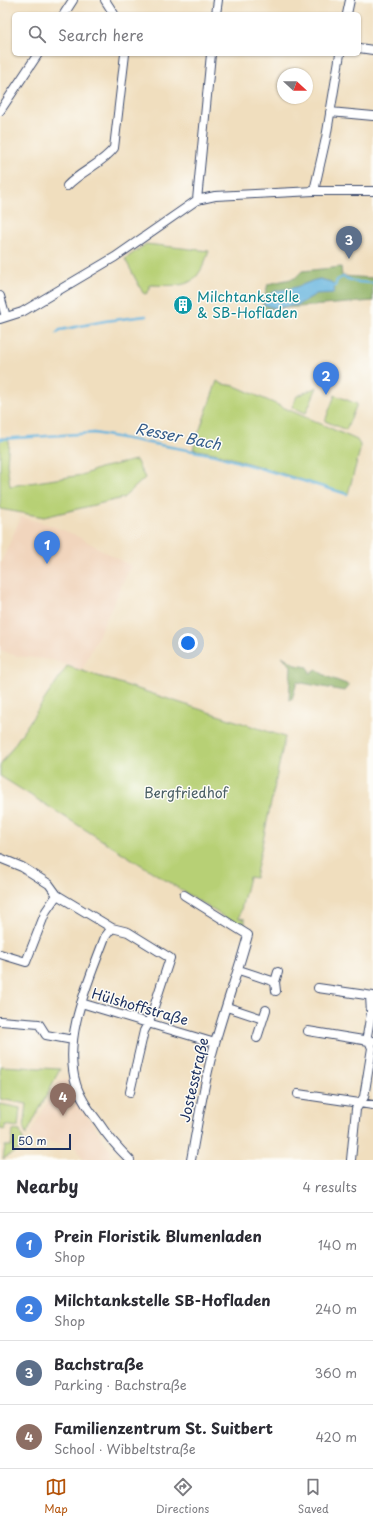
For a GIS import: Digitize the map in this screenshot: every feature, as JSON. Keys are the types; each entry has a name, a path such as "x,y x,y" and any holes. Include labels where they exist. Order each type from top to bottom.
{"street":[{"path":"65,12 73,0"},
{"path":"105,0 113,12"},
{"path":"216,12 218,0"},
{"path":"347,12 350,0"},
{"path":"361,48 373,50"},
{"path":"0,111 37,56"},
{"path":"67,186 76,176 108,155 114,148 125,56"},
{"path":"197,200 211,56"},
{"path":"314,191 340,56"},
{"path":"330,112 373,116"},
{"path":"0,296 3,318 22,312 115,257 197,200 215,196 314,191 373,191"},
{"path":"0,858 22,867 49,884 57,895 112,928 128,932 170,958 149,1022 144,1031 130,1092"},
{"path":"0,954 26,962 46,911 57,895"},
{"name":"Jostesstraße","path":"184,895 248,935 239,970 215,1043 204,1086 191,1160"},
{"path":"112,928 105,937 81,1003 73,1040 73,1071 76,1085 85,1104 115,1146 130,1160"},
{"path":"239,970 275,982"},
{"path":"276,991 275,982 278,972"},
{"path":"318,988 372,996 367,1036 371,1041 372,1048 364,1097 356,1109 351,1160"},
{"name":"Hülshoffstraße","path":"81,1003 138,1021 149,1022 215,1043"},
{"path":"227,1007 264,1018"},
{"path":"258,1038 266,1010"},
{"path":"0,1021 39,1024 46,1035 73,1040"},
{"path":"308,1031 371,1041"},
{"path":"298,1094 373,1105"}],"shaded area":[{"path":"21,517 50,525 73,534 131,566 82,670 52,660 17,656 0,650 0,565"},
{"path":"59,1080 70,1080 81,1106 111,1151 110,1160 84,1160 75,1147 34,1139 31,1133"}],"green space":[{"path":"146,244 209,251 204,263 194,279 181,285 150,285 150,289 146,294 143,293 125,259"},
{"path":"341,267 342,276 373,278 373,301 261,310 268,284 295,278 302,271"},
{"path":"217,381 222,384 235,386 357,440 360,445 360,450 348,494 219,454 193,449"},
{"path":"317,387 306,413 292,407 297,396"},
{"path":"335,395 357,404 346,430 325,421"},
{"path":"0,438 9,438 7,464 10,486 82,475 100,468 136,460 145,478 123,498 44,517 0,509"},
{"path":"282,656 296,665 308,667 310,673 316,670 328,677 349,685 344,691 297,682 292,699 289,700 291,666"},
{"name":"Bergfriedhof","path":"67,666 285,737 255,878 249,877 239,918 245,919 245,924 240,927 0,776 0,766"},
{"path":"0,1066 60,1069 26,1135 24,1128 27,1104 0,1099"},
{"path":"0,1104 20,1108 18,1127 5,1125 5,1130 0,1129"},
{"path":"13,1130 20,1131 25,1146 3,1159 5,1146 11,1146"}],"water":[{"path":"320,279 331,282 335,286 333,293 316,294 298,305 274,308 265,305 263,302 269,294 273,292"}],"waterway":[{"path":"335,286 337,280 343,277 356,282 373,283"},
{"path":"57,333 60,330 105,321 146,316"},
{"name":"Resser Bach","path":"0,439 94,433 215,455 347,494"}],"place":[{"name":"Bachstraße","path":"349,259"},
{"name":"Milchtankstelle & SB-Hofladen","path":"183,305"},
{"name":"Milchtankstelle SB-Hofladen","path":"326,395"},
{"name":"Prein Floristik Blumenladen","path":"47,564"},
{"name":"Familienzentrum St. Suitbert","path":"63,1116"}]}
